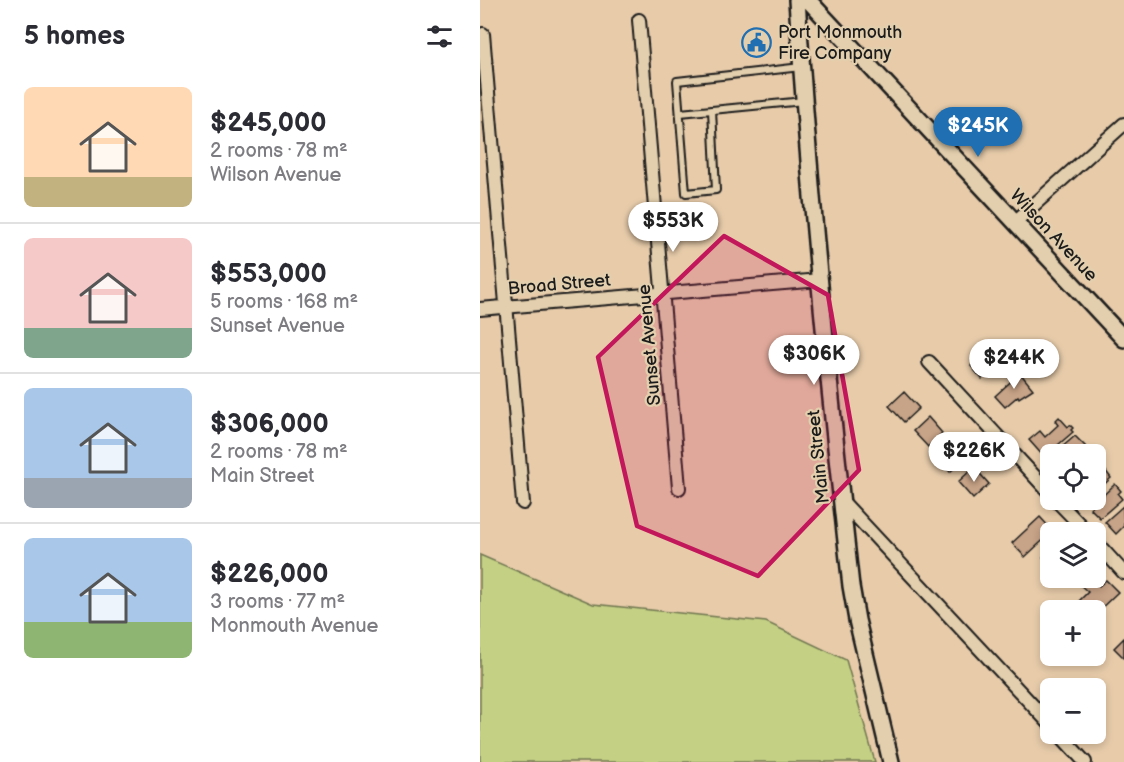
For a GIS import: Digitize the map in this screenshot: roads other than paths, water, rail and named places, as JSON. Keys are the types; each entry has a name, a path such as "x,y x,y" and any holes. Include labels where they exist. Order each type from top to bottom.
{"street":[{"name":"Main Street","path":"797,0 820,280 851,586 891,762"},
{"name":"Wilson Avenue","path":"808,0 1124,339"},
{"name":"Sunset Avenue","path":"639,20 680,488"},
{"path":"483,34 523,503"},
{"path":"1016,221 1124,124"},
{"name":"Broad Street","path":"480,309 820,280"},
{"path":"929,362 1040,482"},
{"path":"841,500 1040,713"},
{"path":"1066,510 1077,522"},
{"path":"1106,553 1124,573"},
{"path":"1068,744 1085,762"}],"lane":[{"path":"712,110 716,190 686,193 677,81 801,67"},
{"path":"680,113 804,101"}],"place":[{"name":"Port Monmouth Fire Company","path":"757,42"}]}
